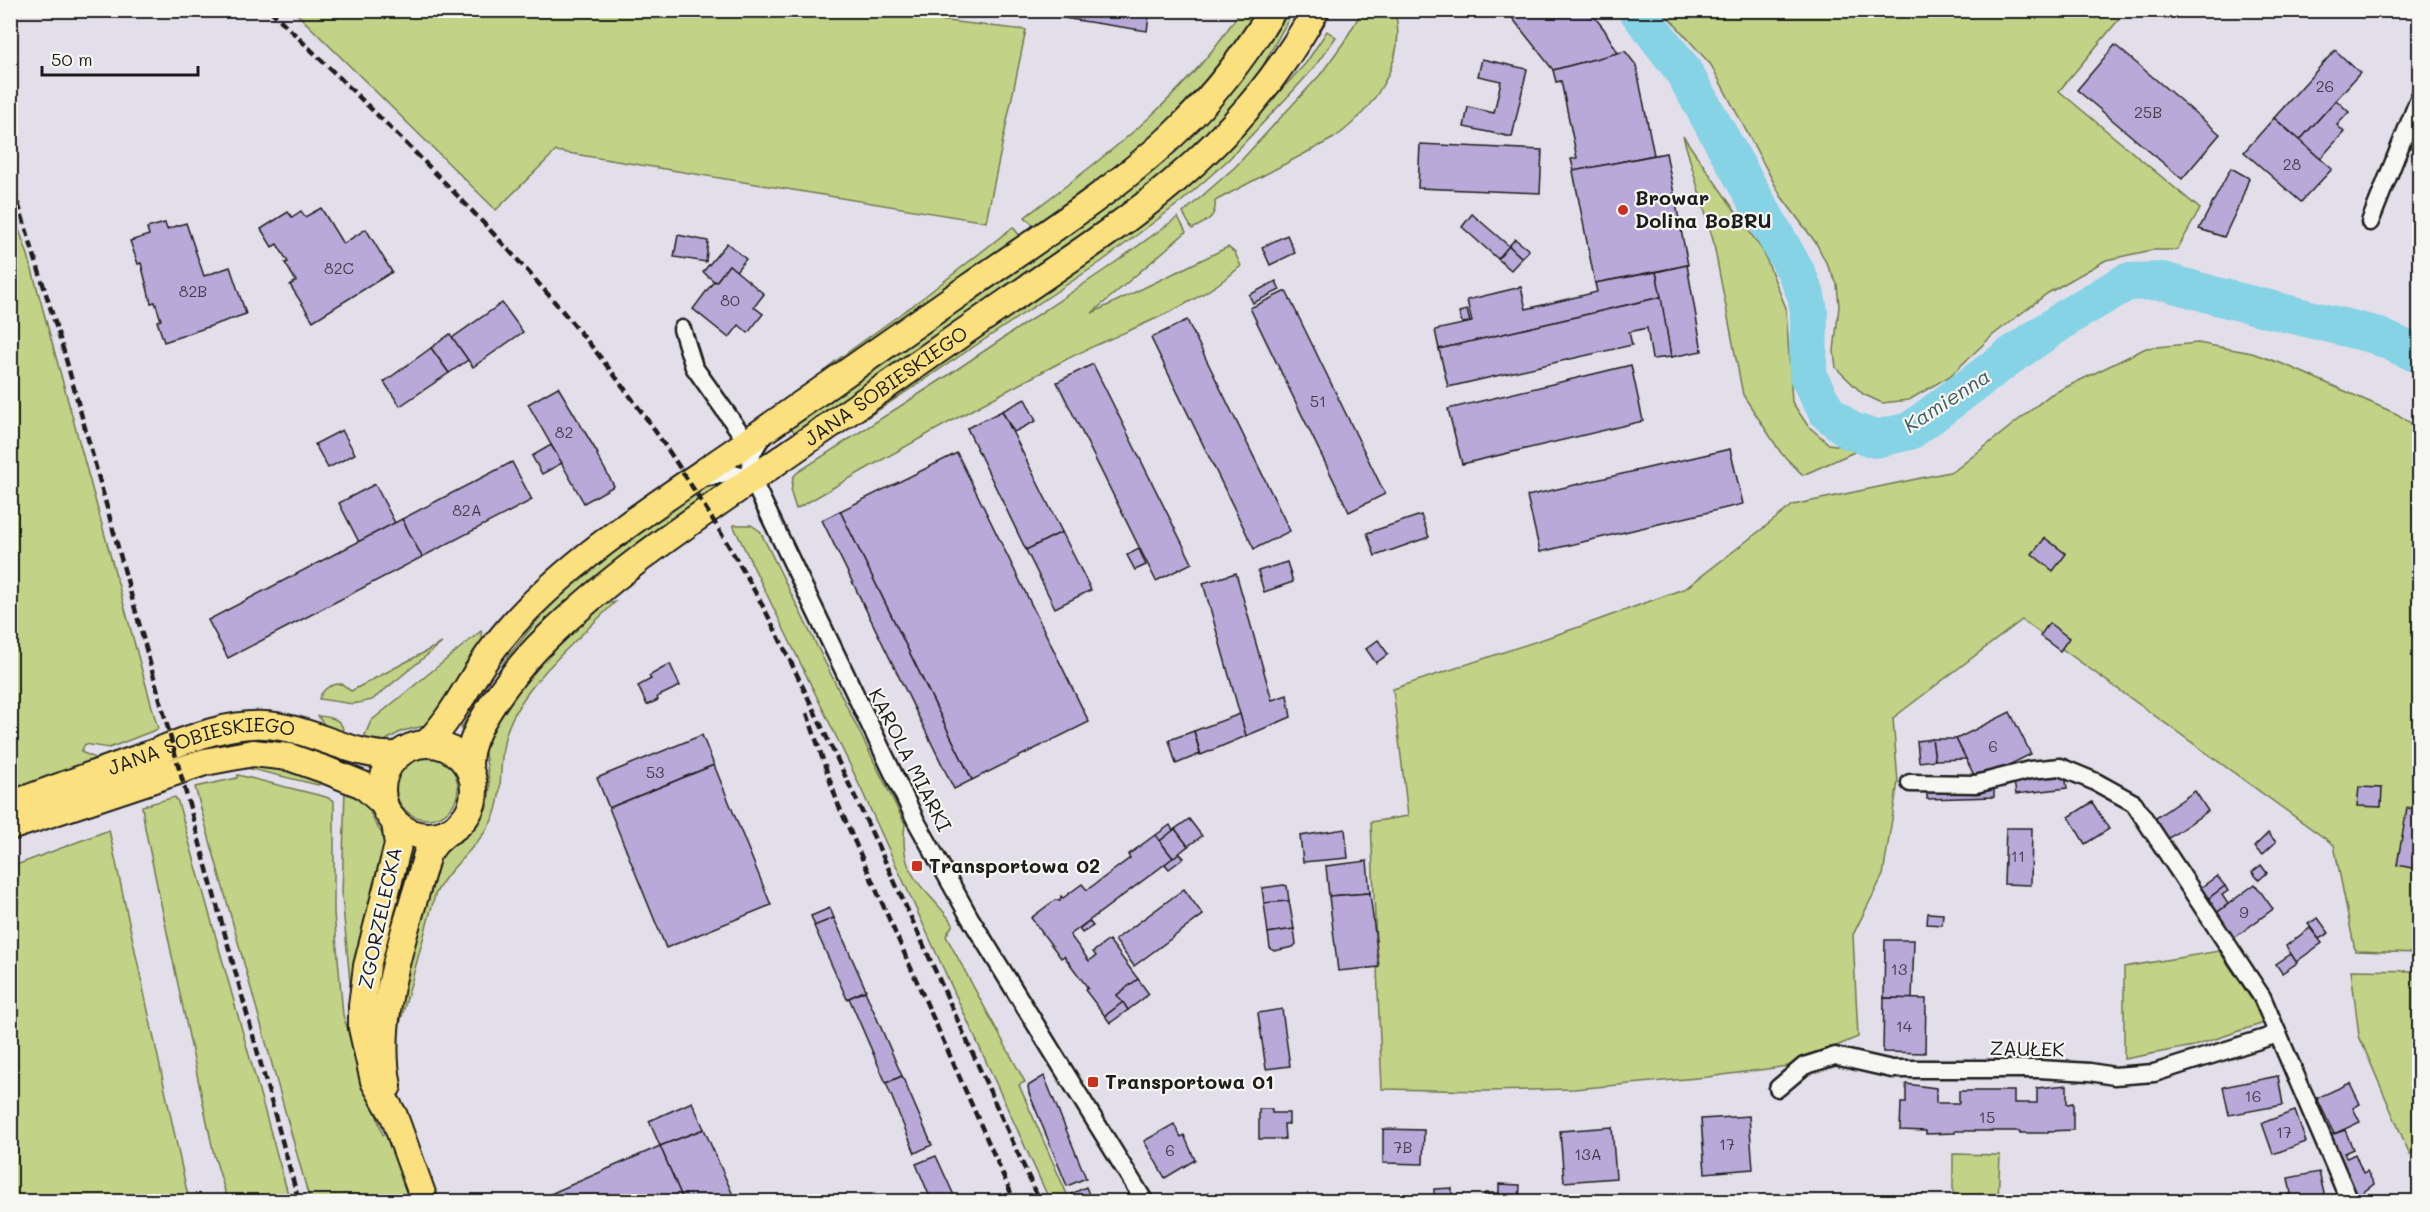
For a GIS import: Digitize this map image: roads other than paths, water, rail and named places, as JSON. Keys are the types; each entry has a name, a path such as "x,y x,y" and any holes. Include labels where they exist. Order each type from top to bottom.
{"main road":[{"name":"JANA SOBIESKIEGO","path":"427,744 444,724 487,656 507,630 551,586 590,553 1024,248 1150,156 1213,94 1244,56 1273,10"},
{"name":"JANA SOBIESKIEGO","path":"469,768 472,743 483,722 520,665 546,638 622,572 1090,245 1169,185 1214,145 1269,84 1292,52 1316,10"},
{"name":"JANA SOBIESKIEGO","path":"10,805 197,737 244,726 262,725 294,729 366,754 398,755"},
{"path":"427,744 444,746 459,755 469,768 474,780 472,805 458,826 447,832 425,836 414,834 389,813 382,791 383,778 389,765 406,749 427,744"},
{"name":"JANA SOBIESKIEGO","path":"10,826 205,762 253,753 289,757 363,785 389,813"},
{"name":"ZGORZELECKA","path":"389,813 398,845 369,957 362,1006 362,1028 374,1081 394,1116"},
{"name":"ZGORZELECKA","path":"425,1202 394,1116 384,1060 386,1015 427,854 447,832"}],"street":[{"path":"2370,222 2420,96"},
{"path":"682,328 694,367 747,442"},
{"name":"KAROLA MIARKI","path":"779,420 766,432 751,452 748,462 752,479 916,821 970,918 1145,1202"},
{"path":"680,489 698,479 721,473 752,479"},
{"path":"1910,783 1976,784 2030,770 2060,767 2097,782 2134,803 2262,997 2350,1202"},
{"name":"ZAUŁEK","path":"1778,1088 1804,1066 1835,1056 1892,1069 2038,1069 2133,1076 2154,1073 2278,1034"}],"waterway":[{"name":"Kamienna","path":"1637,10 1682,69 1796,272 1806,295 1809,312 1808,376 1827,412 1849,430 1875,439 1910,431 2009,357 2072,314 2127,282 2163,281 2375,335 2420,355"}],"railway":[{"path":"270,10 432,169 535,280 631,397 674,459 722,535 767,614 890,872 1040,1202"},
{"path":"10,177 64,352 299,1202"},
{"path":"807,713 838,804 1015,1202"}],"place":[{"name":"Browar Dolina BoBRU","path":"1623,210"},
{"name":"Transportowa 02","path":"917,866"},
{"name":"Transportowa 01","path":"1093,1082"}]}
